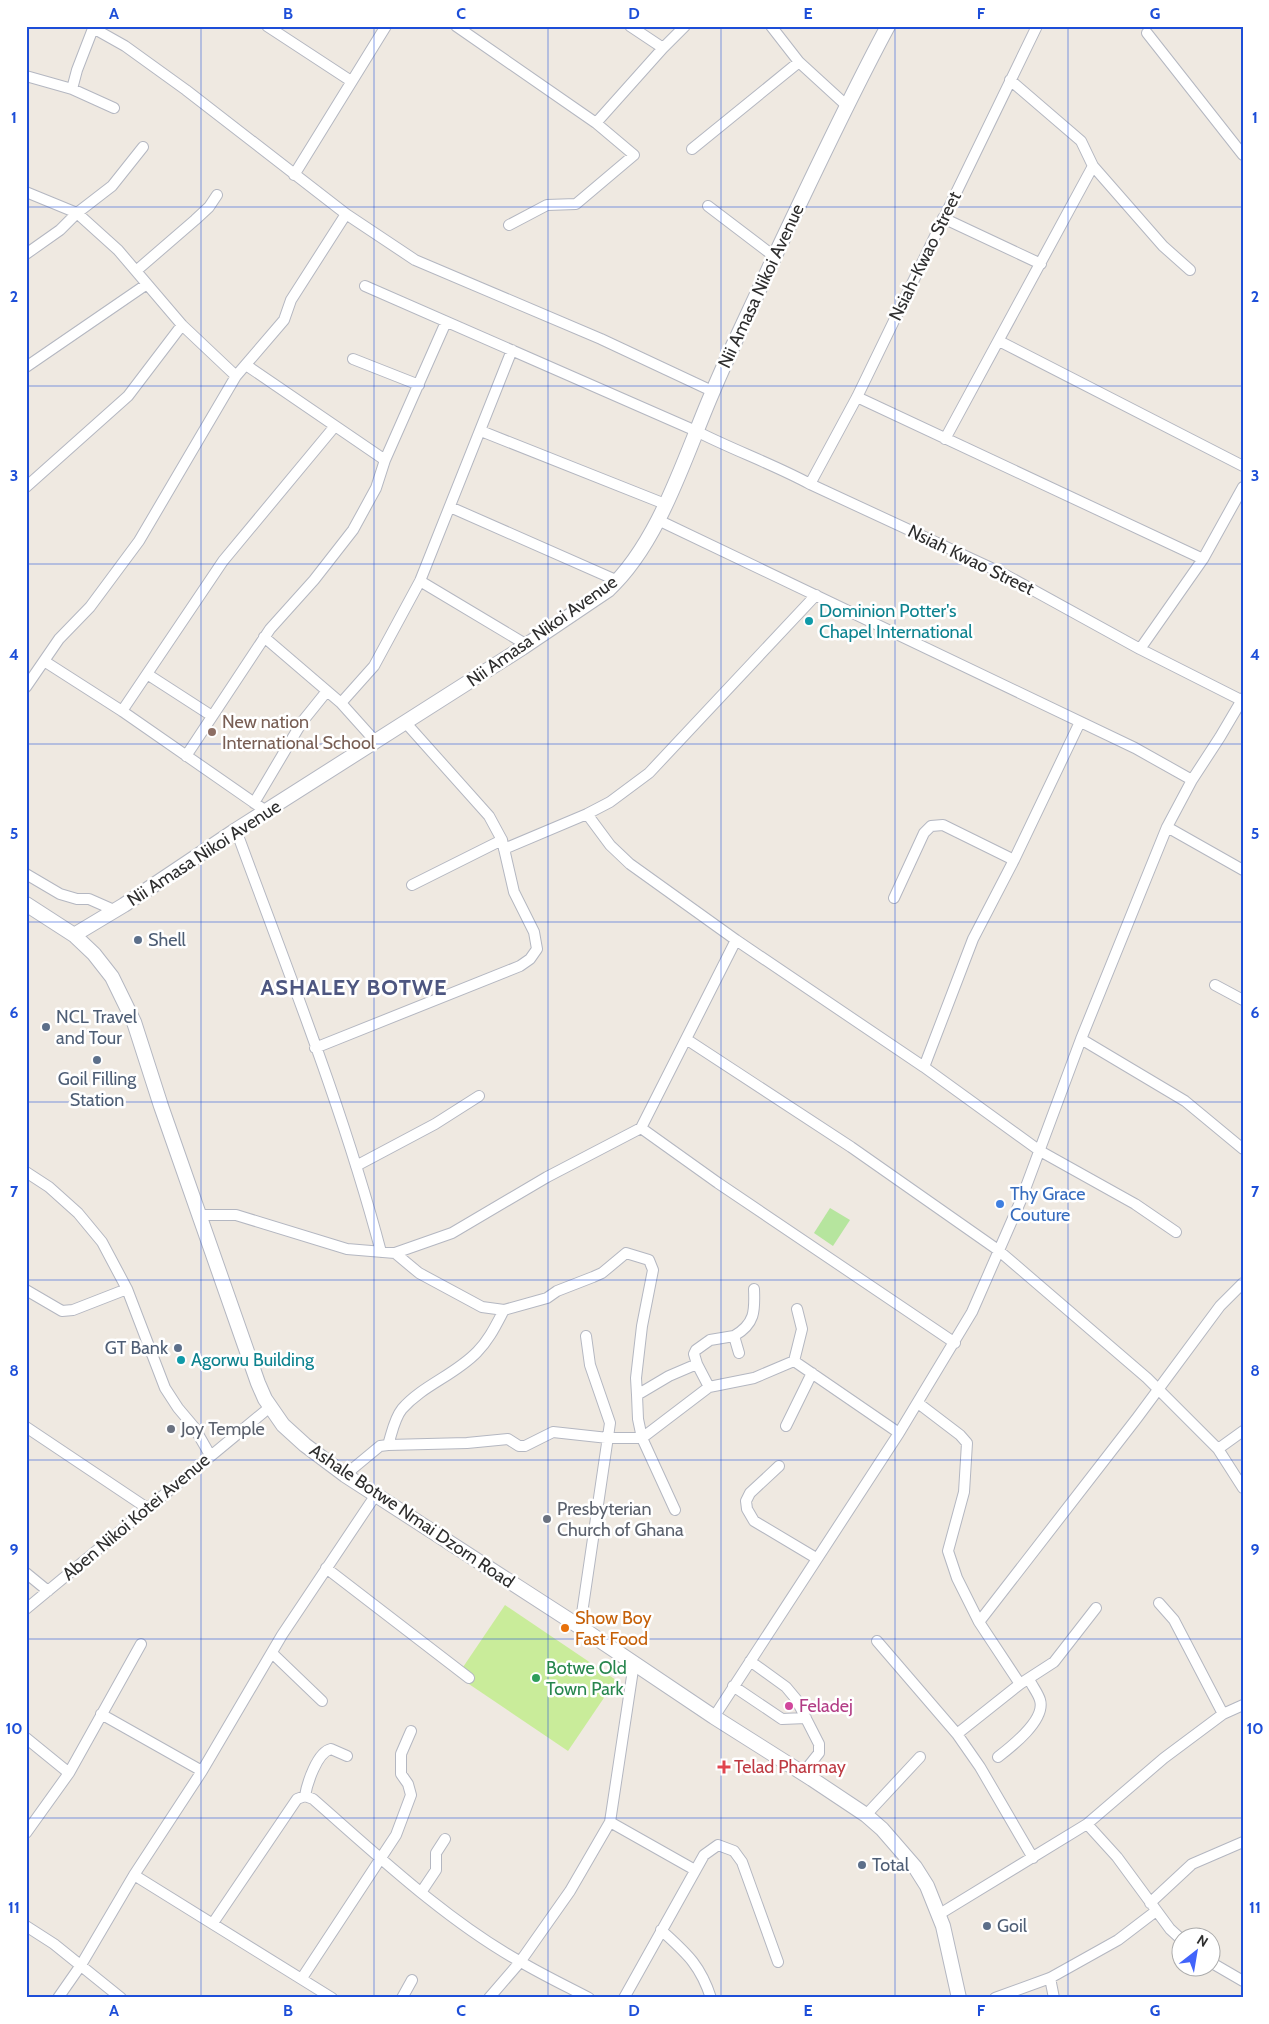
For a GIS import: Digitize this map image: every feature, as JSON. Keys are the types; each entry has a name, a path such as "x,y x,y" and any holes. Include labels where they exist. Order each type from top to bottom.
{"main road":[{"name":"Nii Amasa Nikoi Avenue","path":"74,935 124,905 236,830 527,645 608,590 618,581 639,554 658,520 712,391 846,106 888,26"},
{"name":"Ashale Botwe Nmai Dzorn Road","path":"26,904 74,935 106,968 134,1022 161,1106 201,1215 235,1320 258,1383 270,1407 292,1434 375,1496 580,1627 714,1717 866,1815 882,1829 915,1867 926,1886 943,1926 959,1998"}],"street":[{"path":"267,26 350,81"},
{"path":"294,174 350,81 386,26"},
{"path":"456,26 596,123 634,155 576,204 547,205 509,225"},
{"path":"630,26 663,48"},
{"path":"596,123 685,26"},
{"path":"771,26 800,62 846,106"},
{"name":"Nsiah-Kwao Street","path":"810,484 856,397 1037,26"},
{"path":"72,89 77,70 94,27 125,46 186,90 346,214 415,260 601,339 712,391"},
{"path":"1147,33 1243,155"},
{"path":"692,149 800,62"},
{"path":"26,76 72,89 114,108"},
{"path":"1010,80 1080,141 1093,166 1163,246 1190,270"},
{"path":"26,254 60,230 112,186 143,147"},
{"path":"945,439 1093,166"},
{"path":"26,192 77,214 118,250 182,325 236,376"},
{"path":"136,272 209,207 216,195"},
{"path":"708,206 775,257"},
{"path":"26,687 59,639 90,607 139,541 236,376 284,320 291,300 346,214"},
{"path":"943,218 1041,264"},
{"path":"26,367 147,284"},
{"name":"Nsiah Kwao Street","path":"365,286 696,431 728,448 784,470 810,484 1002,573 1140,649 1242,699"},
{"path":"186,756 264,637 314,580 353,530 376,488 385,460 446,322"},
{"path":"26,487 128,396 182,325"},
{"path":"999,341 1243,466"},
{"path":"341,703 374,666 420,580 512,350"},
{"path":"353,359 418,385"},
{"path":"246,365 385,460"},
{"path":"856,397 1203,559"},
{"path":"122,711 223,561 335,426"},
{"path":"481,431 665,504"},
{"path":"1140,649 1203,559 1243,488"},
{"path":"450,507 618,581"},
{"path":"658,520 1135,748 1192,780"},
{"path":"420,580 527,645"},
{"path":"412,885 503,844 587,814 610,802 649,773 816,595"},
{"path":"264,637 341,703 376,742"},
{"path":"44,661 122,711 266,812"},
{"path":"147,674 212,716"},
{"path":"254,803 302,722 327,691"},
{"path":"714,1717 918,1403 980,1296 1040,1151 1081,1039 1167,827 1192,780 1242,699"},
{"path":"315,1048 520,966 530,959 537,950 534,932 514,892 503,844 489,816 405,722"},
{"path":"924,1067 973,940 1014,860 1080,722"},
{"path":"587,814 610,845 630,864 736,940 924,1067 1040,1151 1135,1204 1176,1232"},
{"path":"894,898 924,833 931,826 943,825 1014,860"},
{"path":"1167,827 1243,870"},
{"path":"236,830 356,1166 381,1252"},
{"path":"26,874 60,894 77,899 89,899 114,910"},
{"path":"201,1215 236,1215 347,1248 395,1253 452,1232 547,1176 641,1128 736,940"},
{"path":"1215,985 1243,1000"},
{"path":"686,1039 851,1147 998,1250 1158,1389 1218,1449 1243,1488"},
{"path":"1081,1039 1185,1101 1243,1149"},
{"path":"356,1166 435,1124 480,1096"},
{"path":"641,1128 718,1183 954,1343"},
{"path":"26,1172 49,1188 78,1213 102,1242 127,1289 165,1388 178,1408 194,1427 210,1455"},
{"path":"395,1253 419,1273 482,1307 504,1310 547,1298 557,1292 593,1278 626,1253 649,1260 653,1270 642,1326 636,1378 638,1419 642,1438 675,1510"},
{"path":"979,1622 1078,1496 1220,1306 1243,1283"},
{"path":"26,1290 62,1311 73,1310 127,1289"},
{"path":"709,1387 694,1354 696,1350 710,1340 734,1336 744,1330 752,1320 755,1308 754,1289"},
{"path":"794,1361 802,1329 797,1309"},
{"path":"388,1445 395,1422 402,1409 437,1380 476,1354 490,1336 504,1310"},
{"path":"580,1627 610,1423 590,1365 586,1336"},
{"path":"734,1336 740,1353"},
{"path":"794,1361 899,1433"},
{"path":"346,1475 380,1446 388,1445 467,1443 508,1439 519,1446 525,1446 553,1432 608,1438 642,1438 709,1387 754,1378 794,1361"},
{"path":"637,1395 669,1376 697,1364"},
{"path":"786,1426 812,1373"},
{"path":"918,1403 960,1435 967,1443 964,1492 948,1551 957,1578 979,1622 1040,1701 1040,1710 1025,1736 998,1757"},
{"name":"Aben Nikoi Kotei Avenue","path":"26,1609 270,1407"},
{"path":"26,1427 147,1508"},
{"path":"1218,1449 1243,1431"},
{"path":"779,1466 750,1493 746,1501 746,1509 754,1521 816,1558"},
{"path":"58,1998 81,1965 134,1875 202,1771 272,1653 375,1496"},
{"path":"326,1568 469,1678"},
{"path":"26,1573 48,1591"},
{"path":"1159,1603 1174,1620 1223,1714"},
{"path":"956,1734 1024,1681 1054,1662 1096,1608"},
{"path":"878,1641 956,1734 980,1767 1033,1858"},
{"path":"26,1833 69,1773 141,1644"},
{"path":"272,1653 322,1702"},
{"path":"750,1660 786,1687 796,1699 806,1718 820,1748 803,1773"},
{"path":"489,1998 520,1962 570,1891 610,1822 634,1663"},
{"path":"733,1686 782,1719 806,1718"},
{"path":"938,1915 1087,1824 1164,1758 1223,1714 1243,1705"},
{"path":"101,1714 202,1771"},
{"path":"302,1978 396,1835 411,1795 408,1784 401,1774 400,1754 411,1731"},
{"path":"26,1738 69,1773"},
{"path":"305,1796 308,1780 324,1751 331,1749 347,1756"},
{"path":"866,1815 920,1757"},
{"path":"213,1923 297,1799 305,1796 313,1799 380,1858 468,1928 520,1962 589,1998"},
{"path":"610,1822 695,1870"},
{"path":"1087,1824 1117,1857 1172,1931"},
{"path":"422,1891 436,1870 436,1853 445,1839"},
{"path":"995,1998 1050,1978 1118,1940 1153,1907 1192,1864 1243,1842"},
{"path":"624,1998 704,1855 718,1845 734,1851 742,1862 778,1962"},
{"path":"134,1875 332,1998"},
{"path":"26,1926 81,1965 121,1998"},
{"path":"661,1930 691,1957 707,1985 711,1998"},
{"path":"1222,1969 1243,1981"},
{"path":"1050,1978 1054,1998"},
{"path":"402,1998 412,1980"}],"green space":[{"path":"830,1208 850,1220 833,1246 814,1233"},
{"name":"Botwe Old Town Park","path":"505,1605 616,1680 568,1751 457,1676"}],"place":[{"name":"Dominion Potter's Chapel International","path":"809,621"},
{"name":"New nation International School","path":"212,732"},
{"name":"Shell","path":"138,940"},
{"name":"NCL Travel and Tour","path":"46,1027"},
{"name":"Goil Filling Station","path":"97,1060"},
{"name":"Thy Grace Couture","path":"1000,1204"},
{"name":"GT Bank","path":"178,1348"},
{"name":"Agorwu Building","path":"181,1360"},
{"name":"Joy Temple","path":"171,1429"},
{"name":"Presbyterian Church of Ghana","path":"547,1519"},
{"name":"Show Boy Fast Food","path":"565,1628"},
{"name":"Botwe Old Town Park","path":"536,1678"},
{"name":"Feladej","path":"789,1706"},
{"name":"Telad Pharmay","path":"724,1767"},
{"name":"Total","path":"862,1865"},
{"name":"Goil","path":"987,1926"}],"district":[{"name":"ASHALEY BOTWE","path":"354,987"}]}
